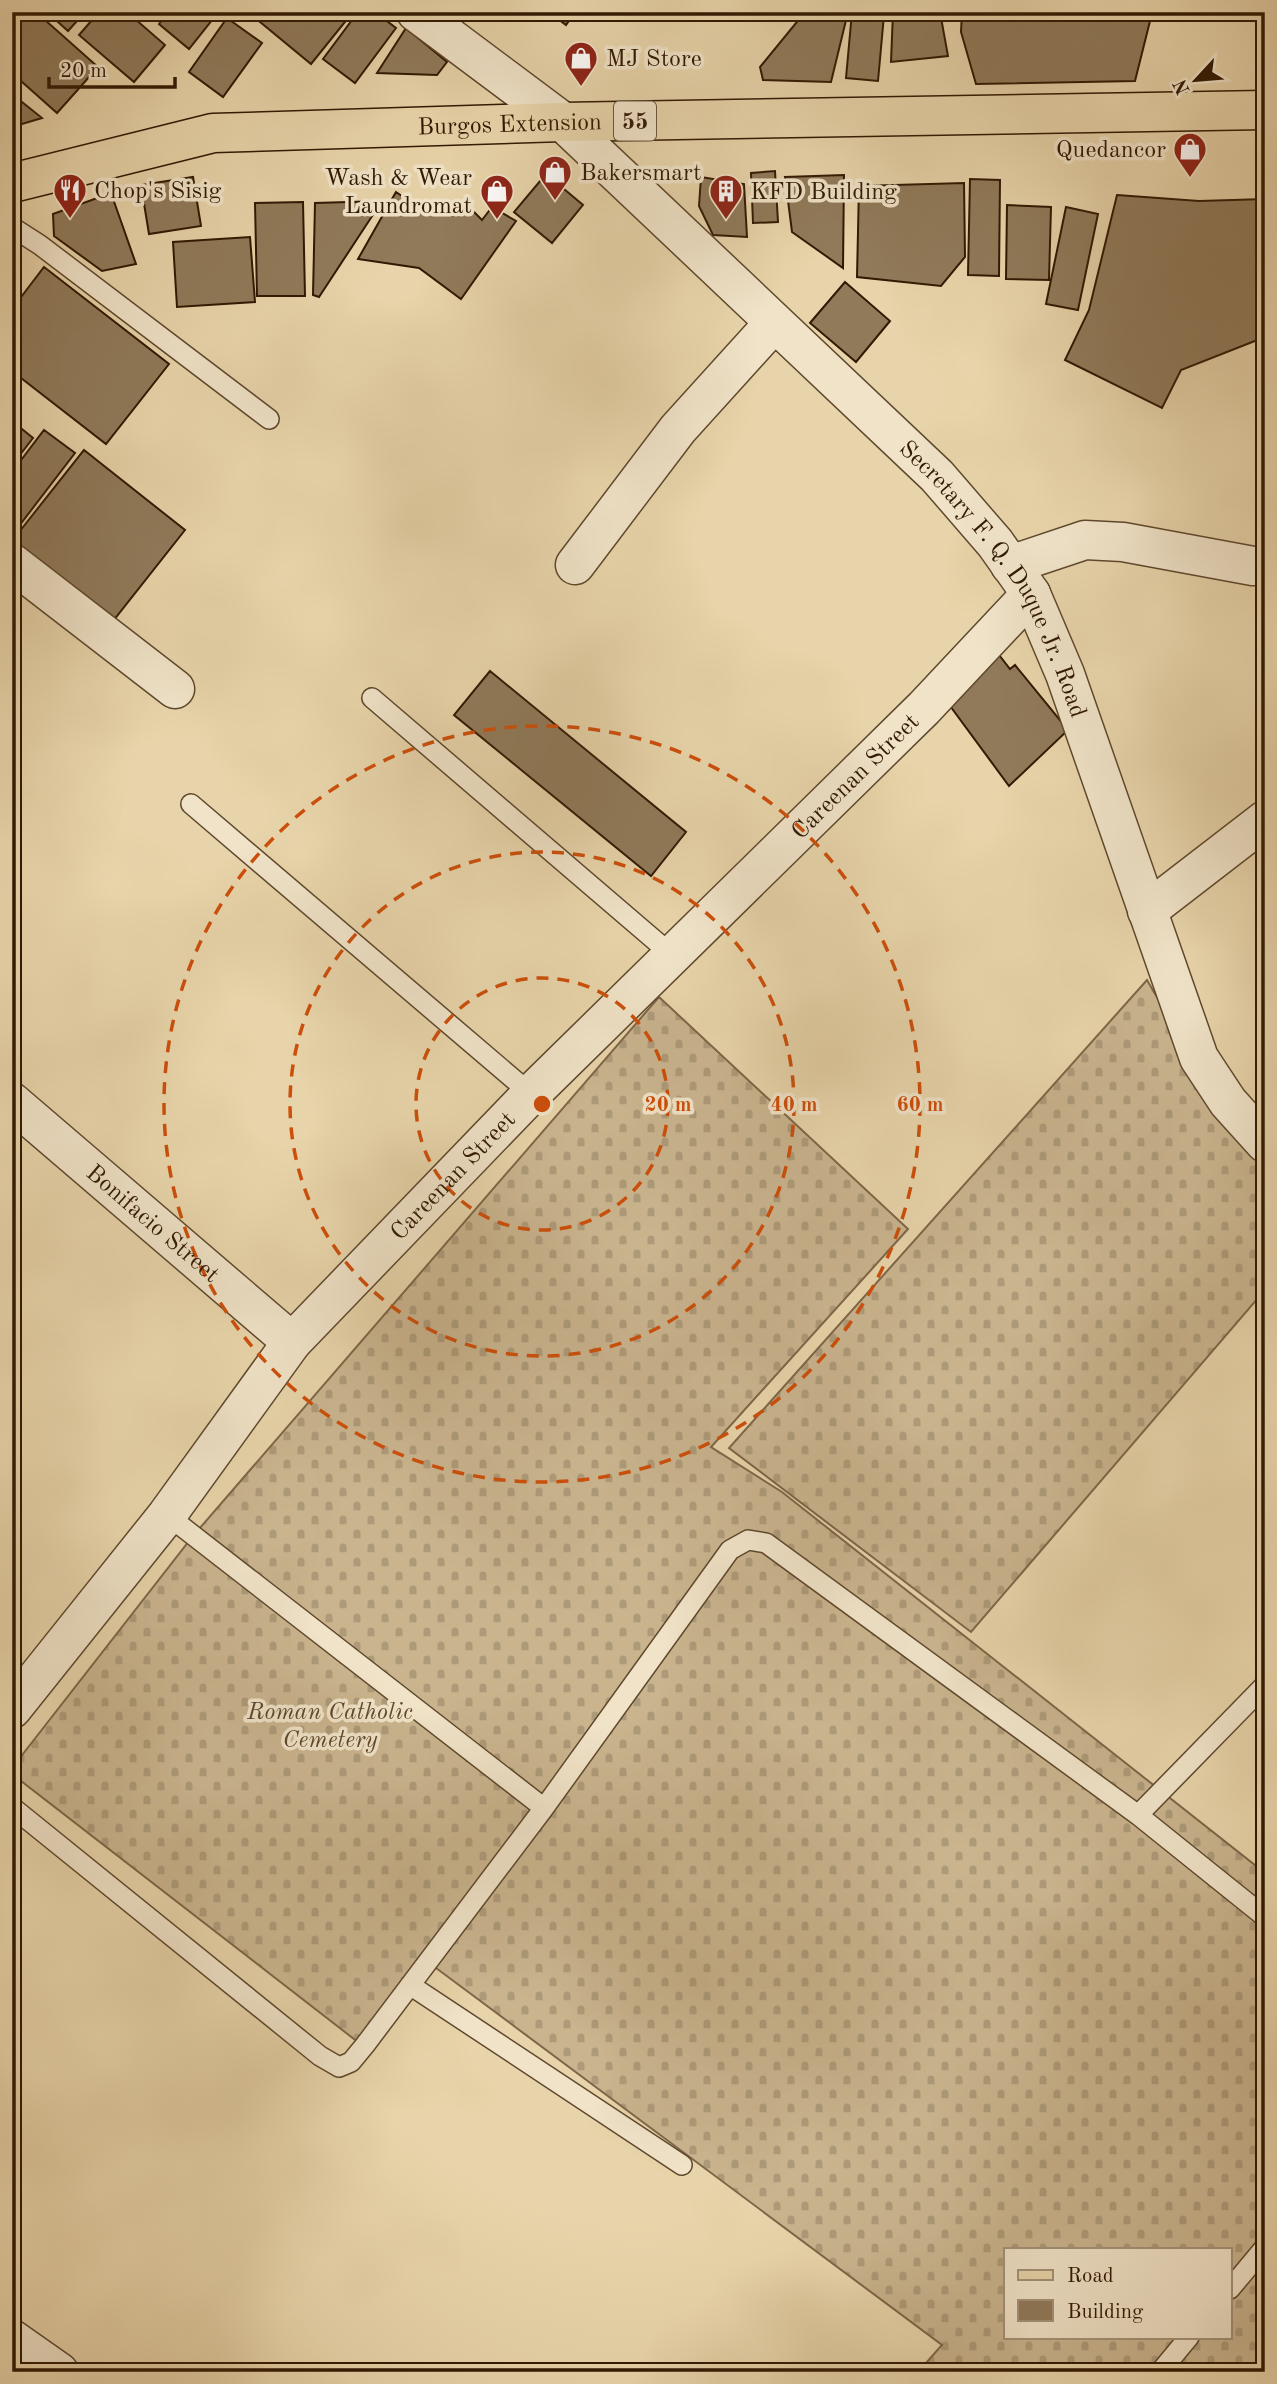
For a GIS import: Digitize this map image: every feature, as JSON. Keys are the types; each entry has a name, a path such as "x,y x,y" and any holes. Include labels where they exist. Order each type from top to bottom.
{"main road":[{"name":"Burgos Extension","path":"12,183 213,133 563,122 1265,110"}],"street":[{"name":"Secretary F. Q. Duque Jr. Road","path":"416,12 563,122 937,476 995,543 1020,580 1065,674 1199,1058 1228,1102 1265,1143"},
{"path":"575,565 678,429 774,324"},
{"path":"1020,580 1085,540 1123,542 1265,566"},
{"path":"12,563 174,689"},
{"name":"Careenan Street","path":"12,1709 167,1515 292,1342 531,1094 924,708 1020,580"},
{"path":"1147,911 1265,820"},
{"name":"Bonifacio Street","path":"12,1102 292,1342"},
{"path":"12,2339 59,2372"}],"lane":[{"path":"12,226 269,419"},
{"path":"372,698 672,955"},
{"path":"191,804 531,1094"},
{"path":"167,1515 544,1808"},
{"path":"12,1807 320,2056 339,2067 351,2062 544,1808 730,1550 748,1541 766,1543 1138,1815 1265,1917"},
{"path":"1138,1815 1265,1685"},
{"path":"410,1985 682,2165"},
{"path":"1232,2287 1265,2247"},
{"path":"1160,2372 1188,2338"}],"green space":[{"path":"1147,980 1220,1106 1265,1158 1265,1290 971,1632 729,1448"},
{"name":"Roman Catholic Cemetery","path":"659,997 908,1229 711,1447 782,1492 1265,1873 1265,2372 918,2372 942,2345 432,1965 363,2046 12,1774 12,1768 193,1536"}],"building":[{"path":"12,12 36,12 98,67 57,113 12,73"},
{"path":"47,12 85,12 68,31"},
{"path":"99,12 127,12 165,45 134,82 79,35"},
{"path":"168,12 203,12 212,20 189,49 159,24"},
{"path":"248,12 353,12 311,64"},
{"path":"358,12 375,12 396,28 355,83 323,59"},
{"path":"549,12 575,12 566,25"},
{"path":"805,12 848,12 831,82 763,80 760,67"},
{"path":"852,12 884,15 878,81 846,78"},
{"path":"893,12 940,12 948,56 891,62"},
{"path":"962,12 1138,12 1151,17 1135,81 976,84 961,32"},
{"path":"227,18 262,43 223,97 189,72"},
{"path":"406,28 447,62 437,75 377,73"},
{"path":"12,94 42,118 12,127"},
{"path":"775,171 778,222 753,223 751,173"},
{"path":"546,174 583,205 552,243 514,212"},
{"path":"844,175 843,268 792,232 785,177"},
{"path":"193,177 201,226 149,234 141,185"},
{"name":"KFD Building","path":"701,177 744,184 747,237 713,235 699,206"},
{"path":"970,179 1000,180 999,276 968,275"},
{"path":"964,183 965,257 941,286 857,277 859,186"},
{"path":"396,192 423,210 429,201 452,216 465,203 482,220 492,207 516,221 461,299 419,268 358,259"},
{"path":"111,193 136,264 102,271 54,236 53,214"},
{"path":"1117,195 1199,201 1265,199 1265,337 1181,370 1162,408 1065,360 1089,310"},
{"path":"382,201 319,297 313,295 315,203"},
{"path":"303,202 305,296 257,296 255,203"},
{"path":"1007,205 1051,207 1049,280 1006,279"},
{"path":"1066,207 1098,214 1078,310 1046,304"},
{"path":"250,237 255,302 177,307 173,242"},
{"path":"44,267 169,364 106,444 12,371 12,309"},
{"path":"845,282 890,321 856,362 810,323"},
{"path":"12,421 33,438 12,465"},
{"path":"44,430 75,453 19,526 12,521 12,472"},
{"path":"84,450 185,530 113,621 12,541"},
{"path":"996,651 1010,669 1015,665 1068,730 1009,786 942,695"},
{"path":"490,671 686,832 651,876 454,715"}],"place":[{"name":"MJ Store","path":"581,88"},
{"name":"Quedancor","path":"1190,179"},
{"name":"Bakersmart","path":"555,202"},
{"name":"Chop's Sisig","path":"70,220"},
{"name":"Wash & Wear Laundromat","path":"497,221"},
{"name":"KFD Building","path":"726,221"}]}
